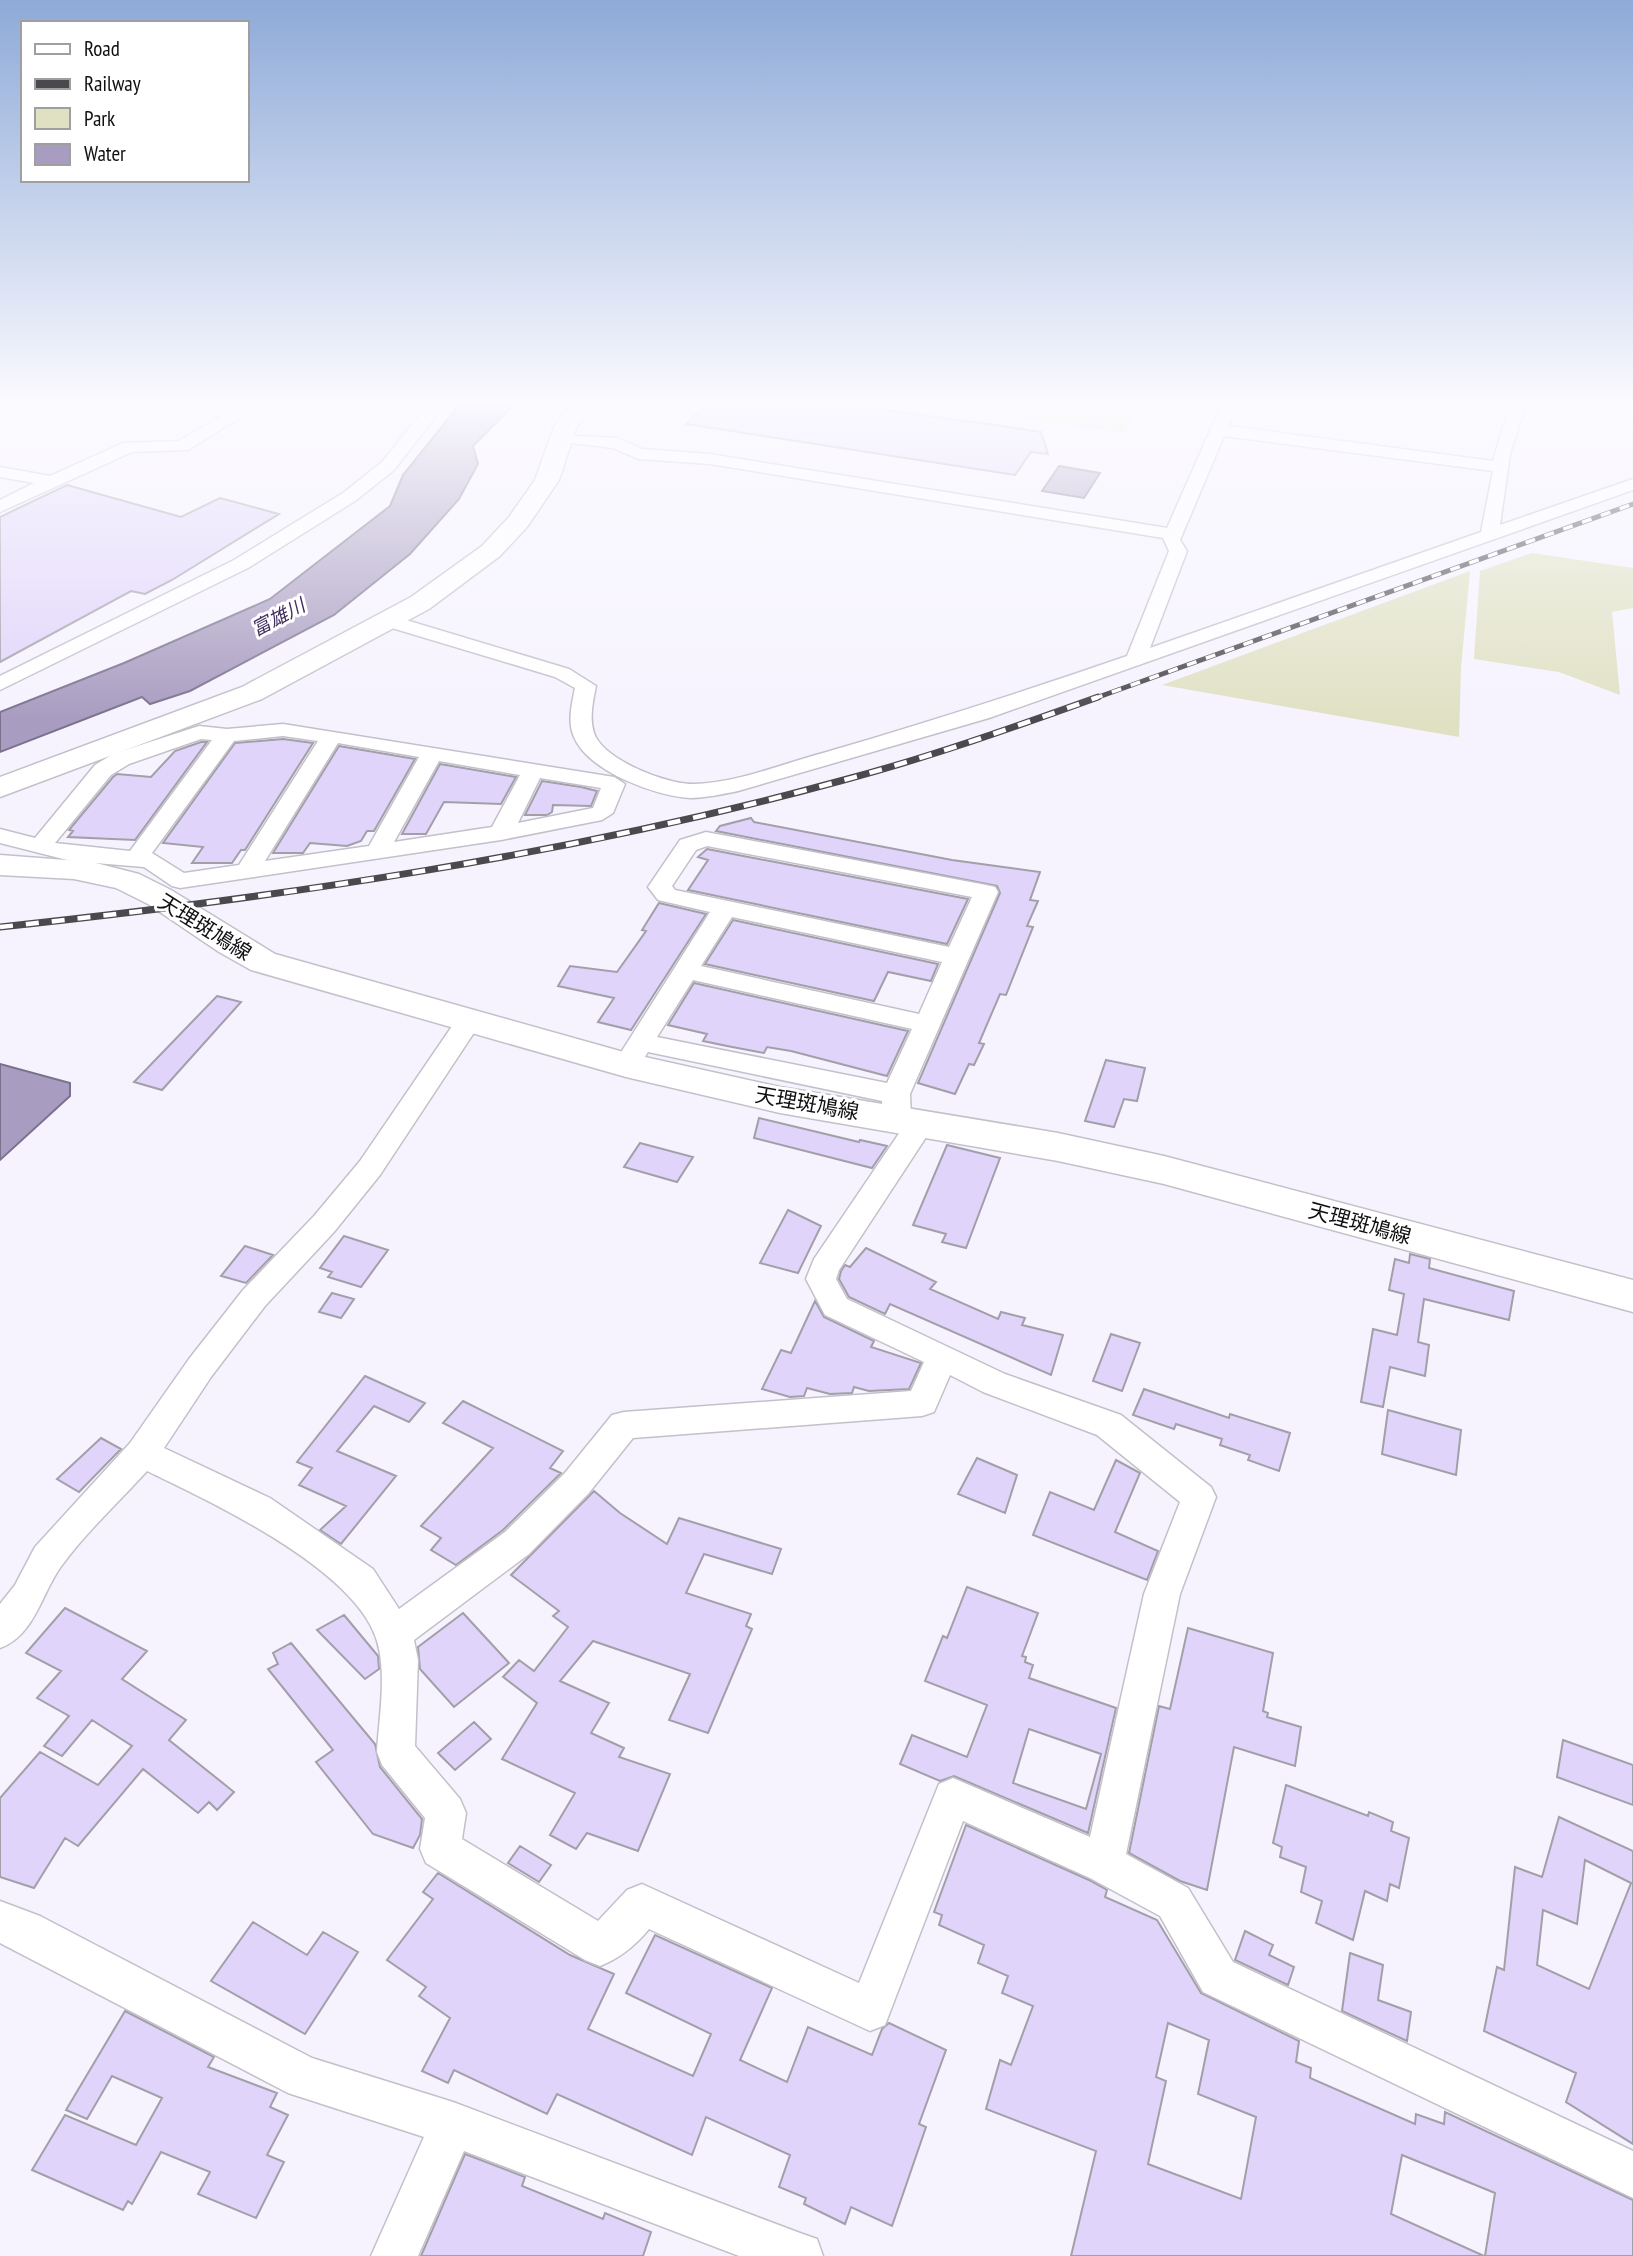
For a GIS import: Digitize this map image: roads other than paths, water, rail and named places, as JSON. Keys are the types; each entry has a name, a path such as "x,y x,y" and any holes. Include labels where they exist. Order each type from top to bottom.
{"main road":[{"path":"0,788 252,693 389,621 455,579 491,551 527,509"},
{"name":"天理斑鳩線","path":"0,865 79,871 129,882 158,896 230,947 263,962 468,1022 633,1053 780,1100 905,1112 1164,1170 1633,1296"}],"street":[{"path":"0,684 241,564 329,509"},
{"path":"1013,509 1174,534"},
{"path":"1135,661 1178,551 1171,540 1185,509"},
{"path":"1489,536 1495,509"},
{"path":"389,621 562,673 586,686 581,714 586,740 593,747 607,760 644,779 668,789 692,791 730,786 982,714 1563,509"},
{"path":"0,836 40,847 71,853 150,860 180,880 246,873 501,833 602,813 614,783 284,730 227,735 199,732 121,759 103,770 40,847"},
{"path":"136,859 227,735"},
{"path":"246,873 332,736"},
{"path":"377,852 432,753"},
{"path":"501,833 533,770"},
{"path":"957,957 667,895 660,887 688,845 706,839 986,892 957,957 927,1024 905,1112 821,1279 836,1307 943,1356 994,1383 1109,1425 1199,1497 1161,1594 1104,1864"},
{"path":"633,1053 724,908"},
{"path":"685,970 927,1024"},
{"path":"0,1632 28,1596 47,1558 142,1453 200,1368 254,1298 324,1224 370,1168 468,1022"},
{"path":"394,1633 517,1543 576,1484 624,1425 922,1403 943,1356"},
{"path":"142,1453 258,1508 360,1580 394,1633 400,1660 396,1752 446,1813 440,1849 600,1945 623,1928 642,1905 870,2010 953,1797 1104,1864 1174,1902 1219,1977 1633,2175"},
{"path":"0,1922 25,1931 304,2077 453,2124 800,2256"},
{"path":"394,2256 453,2124"}],"water":[{"name":"富雄川","path":"386,509 450,509 410,554 334,615 190,691 150,704 142,697 0,752 0,712 124,663 270,599"},
{"path":"0,1064 70,1083 70,1096 0,1160"}],"railway":[{"path":"1093,699 1618,509"},
{"path":"0,927 318,887 423,871 633,831 737,808 873,772 1098,697"}]}
